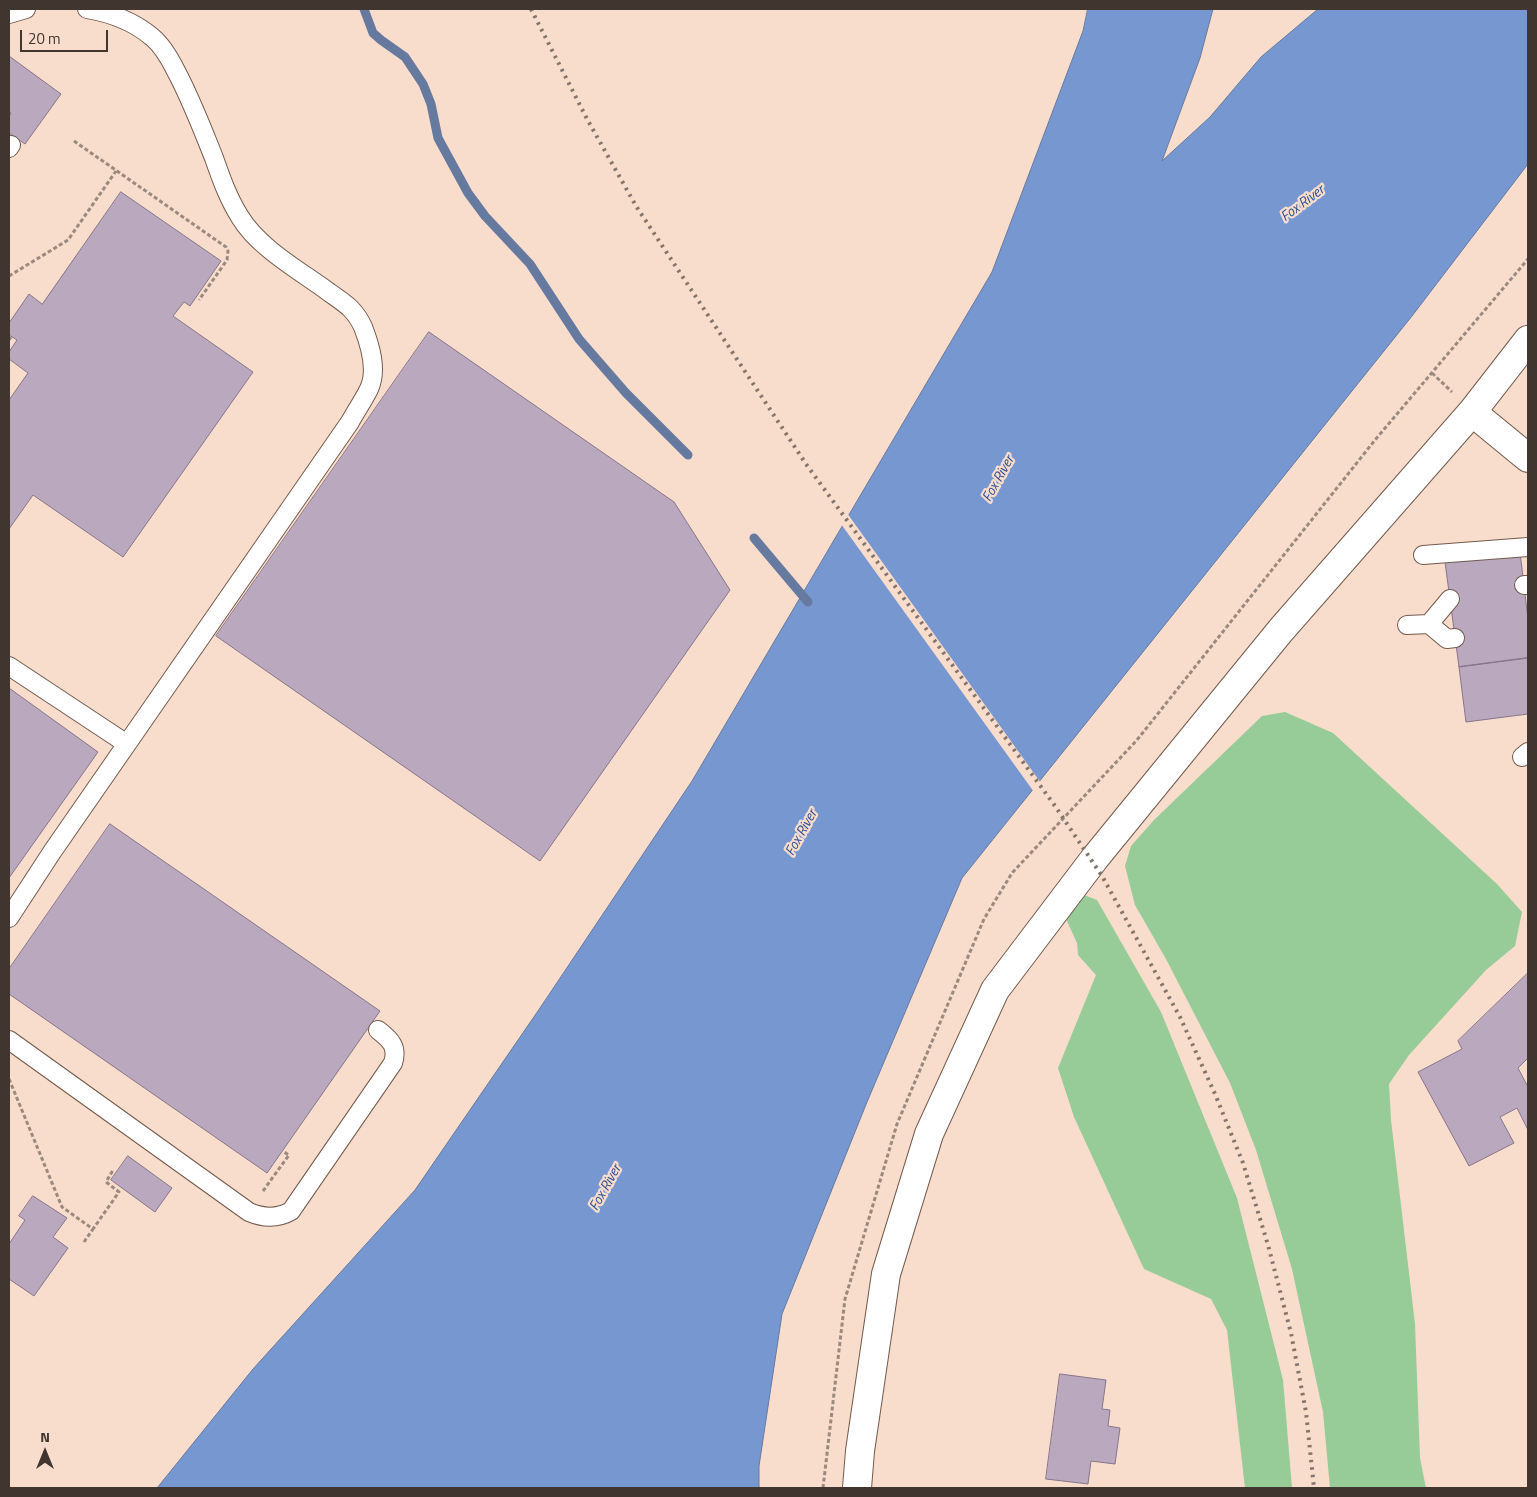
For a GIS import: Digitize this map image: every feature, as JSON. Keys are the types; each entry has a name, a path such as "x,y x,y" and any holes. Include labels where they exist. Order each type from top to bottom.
{"street":[{"path":"857,1488 860,1451 886,1274 929,1134 995,990 1095,858 1281,630 1472,412 1528,340"},
{"path":"1472,412 1528,458"}],"lane":[{"path":"9,14 26,9"},
{"path":"9,918 350,422 370,388 372,373 368,342 354,310 278,256 251,233 239,216 224,187 188,93 169,58 158,44 153,38 130,22 106,12 86,9"},
{"path":"1423,554 1528,547"},
{"path":"1428,624 1450,599"},
{"path":"1407,625 1428,624 1447,639 1455,638"},
{"path":"9,666 127,744"},
{"path":"9,1040 249,1212 260,1217 274,1217 283,1216 290,1211 393,1063 396,1054 393,1046 389,1038 378,1030"}],"path":[{"path":"74,141 226,247 228,251 227,260 199,300"},
{"path":"9,276 68,240 116,170"},
{"path":"9,1078 62,1207 93,1229"},
{"path":"260,1196 289,1155 284,1152"},
{"path":"84,1242 119,1192 106,1182 113,1170"}],"green space":[{"path":"1285,712 1333,733 1497,884 1522,912 1515,946 1486,970 1409,1055 1389,1084 1391,1120 1415,1324 1420,1458 1426,1488 1330,1488 1323,1412 1292,1269 1256,1150 1230,1083 1166,959 1135,905 1125,866 1131,846 1154,820 1262,716"},
{"path":"1084,895 1097,900 1161,1012 1237,1198 1283,1380 1292,1488 1245,1488 1227,1330 1211,1299 1144,1269 1074,1117 1058,1068 1096,975 1078,955 1077,943 1066,919"}],"water":[{"name":"Fox River","path":"1088,9 1213,9 1200,58 1162,161 1210,117 1261,57 1318,9 1528,9 1528,164 1412,316 962,878 867,1102 782,1314 759,1466 759,1488 157,1488 253,1369 415,1190 692,781 992,272 1083,31"}],"pier":[{"path":"847,513 1041,783 1034,792 841,524"}],"building":[{"path":"9,56 61,94 25,144 9,133 9,117 11,113 9,112"},
{"path":"121,192 221,261 190,306 184,302 173,316 253,372 123,557 33,495 9,529 9,400 28,373 9,359 9,352 17,340 9,335 9,323 29,294 42,304"},
{"path":"429,332 674,502 730,590 540,861 216,636"},
{"path":"1520,552 1528,619 1528,658 1459,667 1445,562"},
{"path":"1528,658 1528,714 1466,722 1459,667"},
{"path":"9,688 98,752 9,878"},
{"path":"110,824 380,1011 267,1173 9,994 9,969"},
{"path":"1528,973 1528,1058 1518,1068 1528,1087 1528,1130 1517,1108 1500,1117 1514,1143 1469,1166 1418,1072 1462,1049 1458,1041"},
{"path":"128,1156 172,1188 155,1212 111,1180"},
{"path":"33,1196 67,1218 53,1237 68,1248 34,1296 9,1279 9,1244 25,1220 19,1216"},
{"path":"1060,1374 1106,1380 1102,1409 1110,1410 1108,1426 1120,1428 1115,1464 1091,1461 1088,1484 1046,1479"}],"waterway":[{"path":"364,9 373,33 405,57 423,84 431,104 438,138 468,193 485,216 530,264 579,339 626,393 688,455"},
{"path":"754,538 808,602"}],"railway":[{"path":"531,9 587,119 636,206 806,464 1055,806 1102,876 1180,1017 1215,1094 1243,1163 1268,1245 1291,1333 1306,1412 1314,1488"}]}
